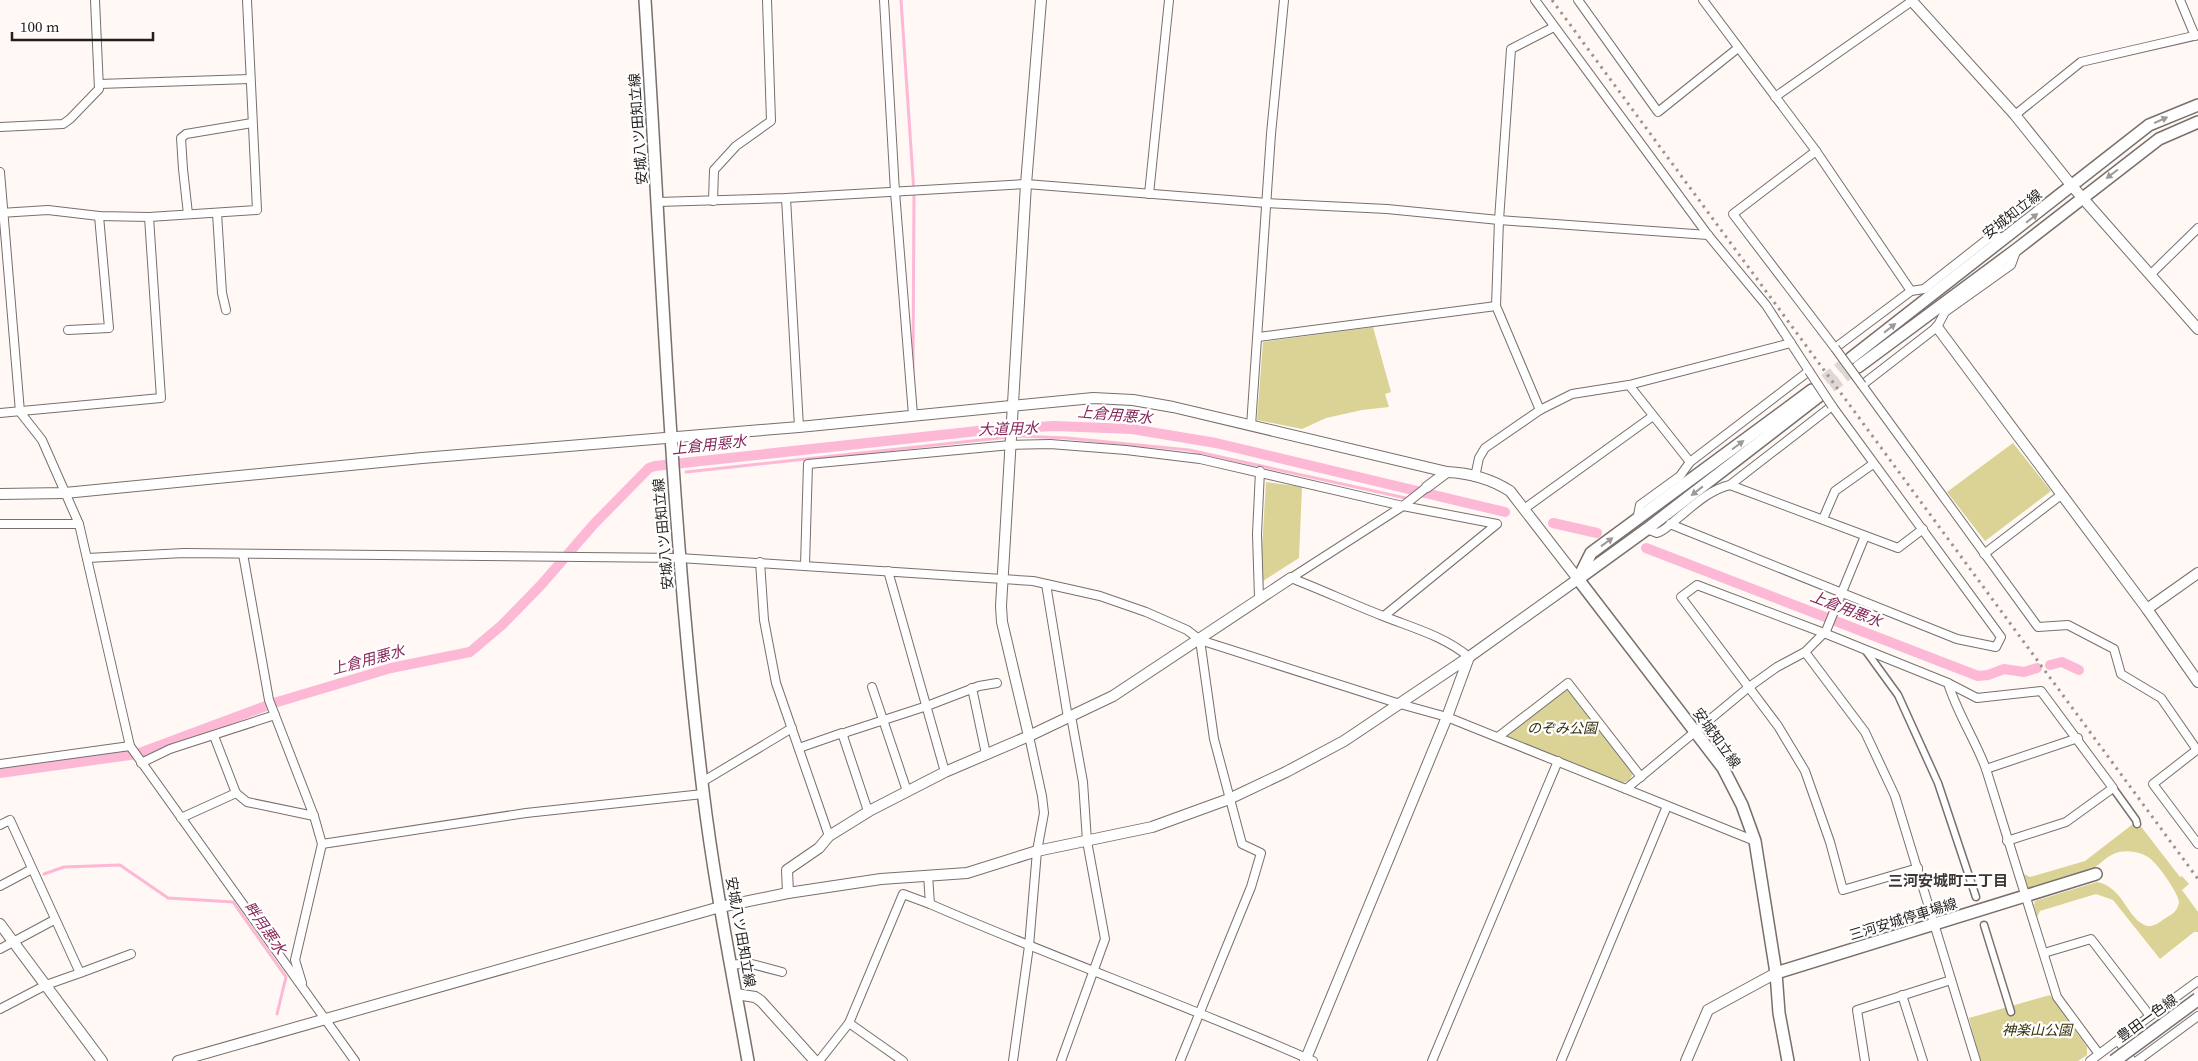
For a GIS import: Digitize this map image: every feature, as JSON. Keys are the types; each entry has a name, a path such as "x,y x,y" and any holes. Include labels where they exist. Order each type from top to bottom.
{"main road":[{"name":"安城八ツ田知立線","path":"645,0 673,476 680,558 702,782 720,906 748,1061"},
{"name":"安城知立線","path":"2198,105 2149,125 2007,237 1855,363 2016,249 2159,139 2198,122"},
{"path":"1815,393 1648,529 1578,579 1591,553 1815,393"},
{"name":"安城知立線","path":"1578,579 1723,768 1742,806 1755,840 1776,973 1779,1013 1788,1061"},
{"name":"三河安城停車場線","path":"1776,973 1934,926 2096,874"},
{"name":"豊田一色線","path":"2114,1061 2198,999"}],"street":[{"path":"0,127 63,124 99,89 95,0"},
{"path":"2,213 48,210 99,216 149,217 257,210 247,0"},
{"path":"713,201 714,170 736,146 770,122 767,0"},
{"path":"884,0 895,192 913,414"},
{"path":"1013,1061 1029,946 1037,851 1044,813 1029,736 1002,622 1002,580 1026,184 1041,0"},
{"path":"1149,194 1169,0"},
{"path":"1251,426 1284,0"},
{"path":"1535,0 1708,235 1766,305 1832,406 1873,464 2002,637 1996,647 1957,639 1670,524"},
{"path":"1703,0 1816,151 1911,291"},
{"path":"1775,97 1912,0 2015,115 2072,186 2198,329"},
{"path":"2015,115 2081,62 2196,35 2180,0"},
{"path":"1582,2 1658,112 1738,48"},
{"path":"1540,410 1496,306 1499,220 1511,49 1554,27"},
{"path":"99,84 250,79"},
{"path":"188,214 181,138 186,134 252,123"},
{"path":"1816,151 1733,214 1835,348 2038,627 2068,625 2114,649 2121,674 2161,698 2197,749 2153,784 2198,844"},
{"path":"0,172 20,412 42,440 79,524 130,746 355,1061"},
{"path":"658,202 786,198 1026,184 1267,203 1387,209 1499,220 1708,235"},
{"path":"786,198 799,426"},
{"path":"217,212 222,294 226,310"},
{"path":"68,330 110,328 99,216"},
{"path":"0,413 161,398 149,217"},
{"path":"2151,274 2198,228"},
{"path":"1835,348 1911,291 1924,289 1989,238 2007,237"},
{"path":"1862,385 1937,327 1945,312 2011,265 2016,249"},
{"path":"1258,337 1496,306"},
{"path":"1937,327 2147,609 2198,682"},
{"path":"1475,476 1479,458 1485,448 1540,410 1572,394 1629,385 1791,343"},
{"path":"1637,520 1640,505 1680,476 1690,462 1810,371"},
{"path":"1629,385 1690,462"},
{"path":"0,494 65,493 412,459 799,426 1093,398 1133,400 1447,472 1475,476 1499,484 1510,491 1578,579 1469,657 1344,741 1286,772 1229,799 1152,827 1037,851 967,872 881,879 788,893 720,906 178,1061"},
{"path":"1648,529 1657,533 1716,488 1730,485 1832,406"},
{"path":"1524,510 1653,416"},
{"path":"805,565 808,464 1011,444 1050,444 1126,450 1200,459 1403,506 1497,524 1384,616"},
{"path":"1823,519 1835,491 1873,464"},
{"path":"1259,598 1257,534 1260,472"},
{"path":"788,893 787,870 820,848 829,836 868,811 945,772 1029,736 1113,696 1200,640 1259,598 1403,506 1447,472"},
{"path":"1730,485 1898,548 1923,529"},
{"path":"1984,554 2061,495"},
{"path":"0,524 79,524"},
{"path":"1626,789 1749,687 1777,666 1805,652 1825,632 1865,536"},
{"path":"87,558 184,553 680,558 805,565 1046,584 1100,596 1146,612 1187,630 1200,640 1400,704 1447,717 1755,840"},
{"path":"244,554 269,700 314,816 322,844 296,960 302,986"},
{"path":"760,562 764,620 776,682 829,836"},
{"path":"888,571 916,675 928,706 945,772"},
{"path":"2147,609 2198,573"},
{"path":"1291,578 1432,634 1458,648 1469,657"},
{"path":"1046,584 1083,782 1087,841 1105,939 1061,1061"},
{"path":"1918,868 1844,890 1830,842 1805,771 1778,726 1681,597 1697,585 1825,632 1866,651 1948,683 1977,698 2041,691 2078,738 2137,824"},
{"path":"1180,1061 1251,887 1261,853 1242,844 1229,799 1214,739 1200,640"},
{"path":"1866,651 1898,695 1938,783 1976,897"},
{"path":"1805,652 1865,732 1895,796 1976,1061"},
{"path":"736,994 755,997 761,1000 817,1061 849,1023 903,894 1200,1013 1308,1060 1447,717 1469,657"},
{"path":"1498,737 1568,683 1641,776"},
{"path":"1948,683 1955,705 1980,753 1986,769 2057,997 2099,1054"},
{"path":"798,748 928,706 972,688 997,684"},
{"path":"872,687 907,791"},
{"path":"972,688 986,754"},
{"path":"139,760 214,736 274,712"},
{"path":"702,782 792,728"},
{"path":"842,735 868,811"},
{"path":"214,736 236,793 247,802 314,816"},
{"path":"1986,769 2078,738"},
{"path":"0,764 130,746"},
{"path":"1432,1061 1558,761"},
{"path":"2008,842 2066,822 2113,788"},
{"path":"181,818 236,793"},
{"path":"322,844 526,813 704,794"},
{"path":"1561,1061 1667,806"},
{"path":"0,825 10,820 80,974"},
{"path":"0,886 32,869"},
{"path":"928,876 930,904"},
{"path":"0,949 54,920"},
{"path":"0,924 102,1061"},
{"path":"1984,925 2011,1012"},
{"path":"2044,953 2091,939 2150,1016"},
{"path":"0,1009 46,985 131,954"},
{"path":"731,965 748,963 782,972"},
{"path":"1686,1061 1708,1010 1776,973"},
{"path":"1865,1061 1857,1010 1951,980"},
{"path":"2090,1061 2198,981"},
{"path":"1902,996 1923,1061"},
{"path":"2137,1061 2198,1016"},
{"path":"849,1023 903,1061"},
{"path":"2118,1040 2132,1061"}],"green space":[{"path":"1373,327 1391,392 1385,394 1389,407 1362,410 1326,418 1302,429 1257,420 1263,342"},
{"path":"2013,443 2051,491 1985,541 1947,492"},
{"path":"1266,482 1302,487 1299,558 1260,583"},
{"name":"のぞみ公園","path":"1563,690 1570,691 1633,773 1630,779 1621,783 1508,737 1508,734"},
{"path":"2133,824 2139,824 2180,877 2182,876 2189,884 2182,890 2198,912 2198,932 2194,932 2160,959 2113,900 2096,894 2040,911 2037,917 2034,905 2035,901 2097,882 2113,890 2140,923 2147,926 2156,924 2173,913 2179,903 2176,893 2167,878 2148,857 2134,852 2119,852 2111,855 2090,870 2032,888 2028,887 2024,874 2030,877 2085,861"},
{"name":"神楽山公園","path":"2050,995 2087,1047 2087,1055 2078,1061 1980,1061 1969,1018"}],"waterway":[{"path":"901,0 914,193 913,372"},
{"name":"上倉用悪水","path":"0,773 137,754 274,703 391,668 470,652 502,625 541,585 594,524 649,468 655,466 987,430 1054,426 1132,429 1216,443 1505,512"},
{"name":"大道用水","path":"686,472 1018,436 1067,438 1189,450 1410,499"},
{"name":"上倉用悪水","path":"1553,523 1597,533"},
{"name":"上倉用悪水","path":"1646,548 1978,676 1988,675 2004,669 2024,672 2037,668"},
{"name":"上倉用悪水","path":"2050,665 2062,662 2079,670"},
{"name":"畔用悪水","path":"44,874 64,867 120,865 168,898 233,902 286,977 277,1014"}],"tunnel":[{"path":"1812,390 1851,358"},
{"path":"1818,397 1858,367"}],"railway":[{"path":"1552,0 2198,879"}],"district":[{"name":"三河安城町二丁目","path":"1948,881"}]}
